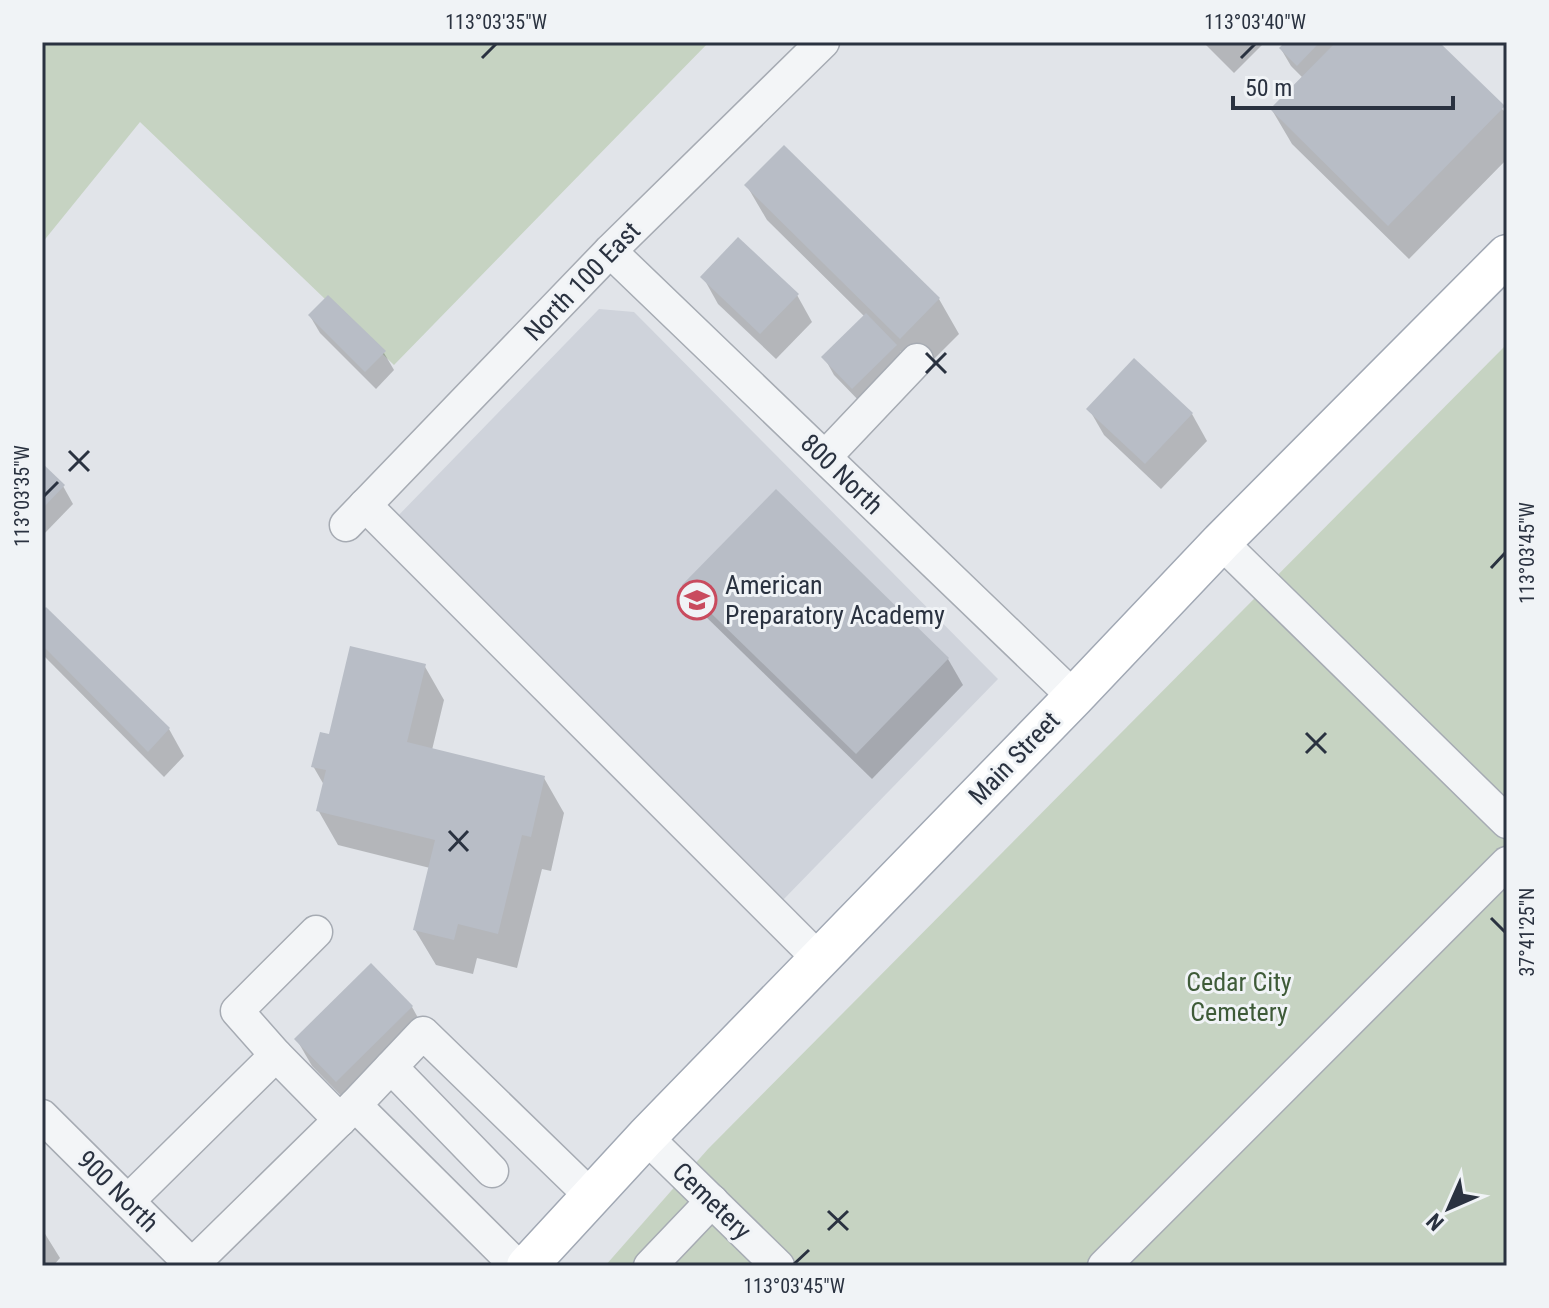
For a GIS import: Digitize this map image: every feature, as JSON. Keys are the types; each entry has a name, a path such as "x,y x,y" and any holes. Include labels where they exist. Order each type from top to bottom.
{"main road":[{"name":"Main Street","path":"527,1266 646,1137 1221,542 1507,255"}],"street":[{"name":"North 100 East","path":"819,959 355,515 610,251 823,42"},
{"name":"800 North","path":"610,251 1074,697"},
{"path":"825,457 917,360"},
{"path":"1221,542 1507,822"},
{"path":"1104,1266 1507,863"},
{"path":"316,932 237,1011 276,1055 458,1207 517,1266"},
{"path":"193,1265 423,1033 591,1196"},
{"path":"128,1201 276,1055"},
{"path":"391,1067 492,1171"},
{"name":"900 North","path":"42,1116 193,1265"},
{"path":"458,1207 527,1133"},
{"name":"Cemetery","path":"646,1137 778,1266"},
{"path":"650,1266 712,1201"}],"shaded area":[{"name":"American Preparatory Academy","path":"599,309 634,312 998,679 783,900 393,521"}],"green space":[{"path":"42,42 709,42 394,365 140,122 42,243"},
{"name":"Cedar City Cemetery","path":"1507,344 1507,1266 605,1266 708,1149"}],"building":[{"path":"1285,42 1320,42 1297,66 1279,48"},
{"path":"1336,42 1416,42 1420,45 1423,42 1439,42 1505,106 1388,226 1270,109"},
{"path":"784,145 940,298 900,339 744,185"},
{"path":"738,237 799,294 760,334 700,277"},
{"path":"328,295 386,351 365,372 308,315"},
{"path":"866,313 897,345 852,389 821,357"},
{"path":"1134,358 1193,413 1145,464 1086,409"},
{"path":"42,463 65,485 42,509"},
{"path":"776,489 949,658 856,754 682,585"},
{"path":"46,607 170,728 148,752 42,645 42,611"},
{"path":"350,646 426,664 407,742 545,776 531,837 522,835 498,934 458,924 454,940 413,930 435,840 316,811 326,770 311,767 320,732 329,734"},
{"path":"371,963 413,1006 336,1082 294,1039"}],"place":[{"name":"American Preparatory Academy","path":"697,600"}]}
